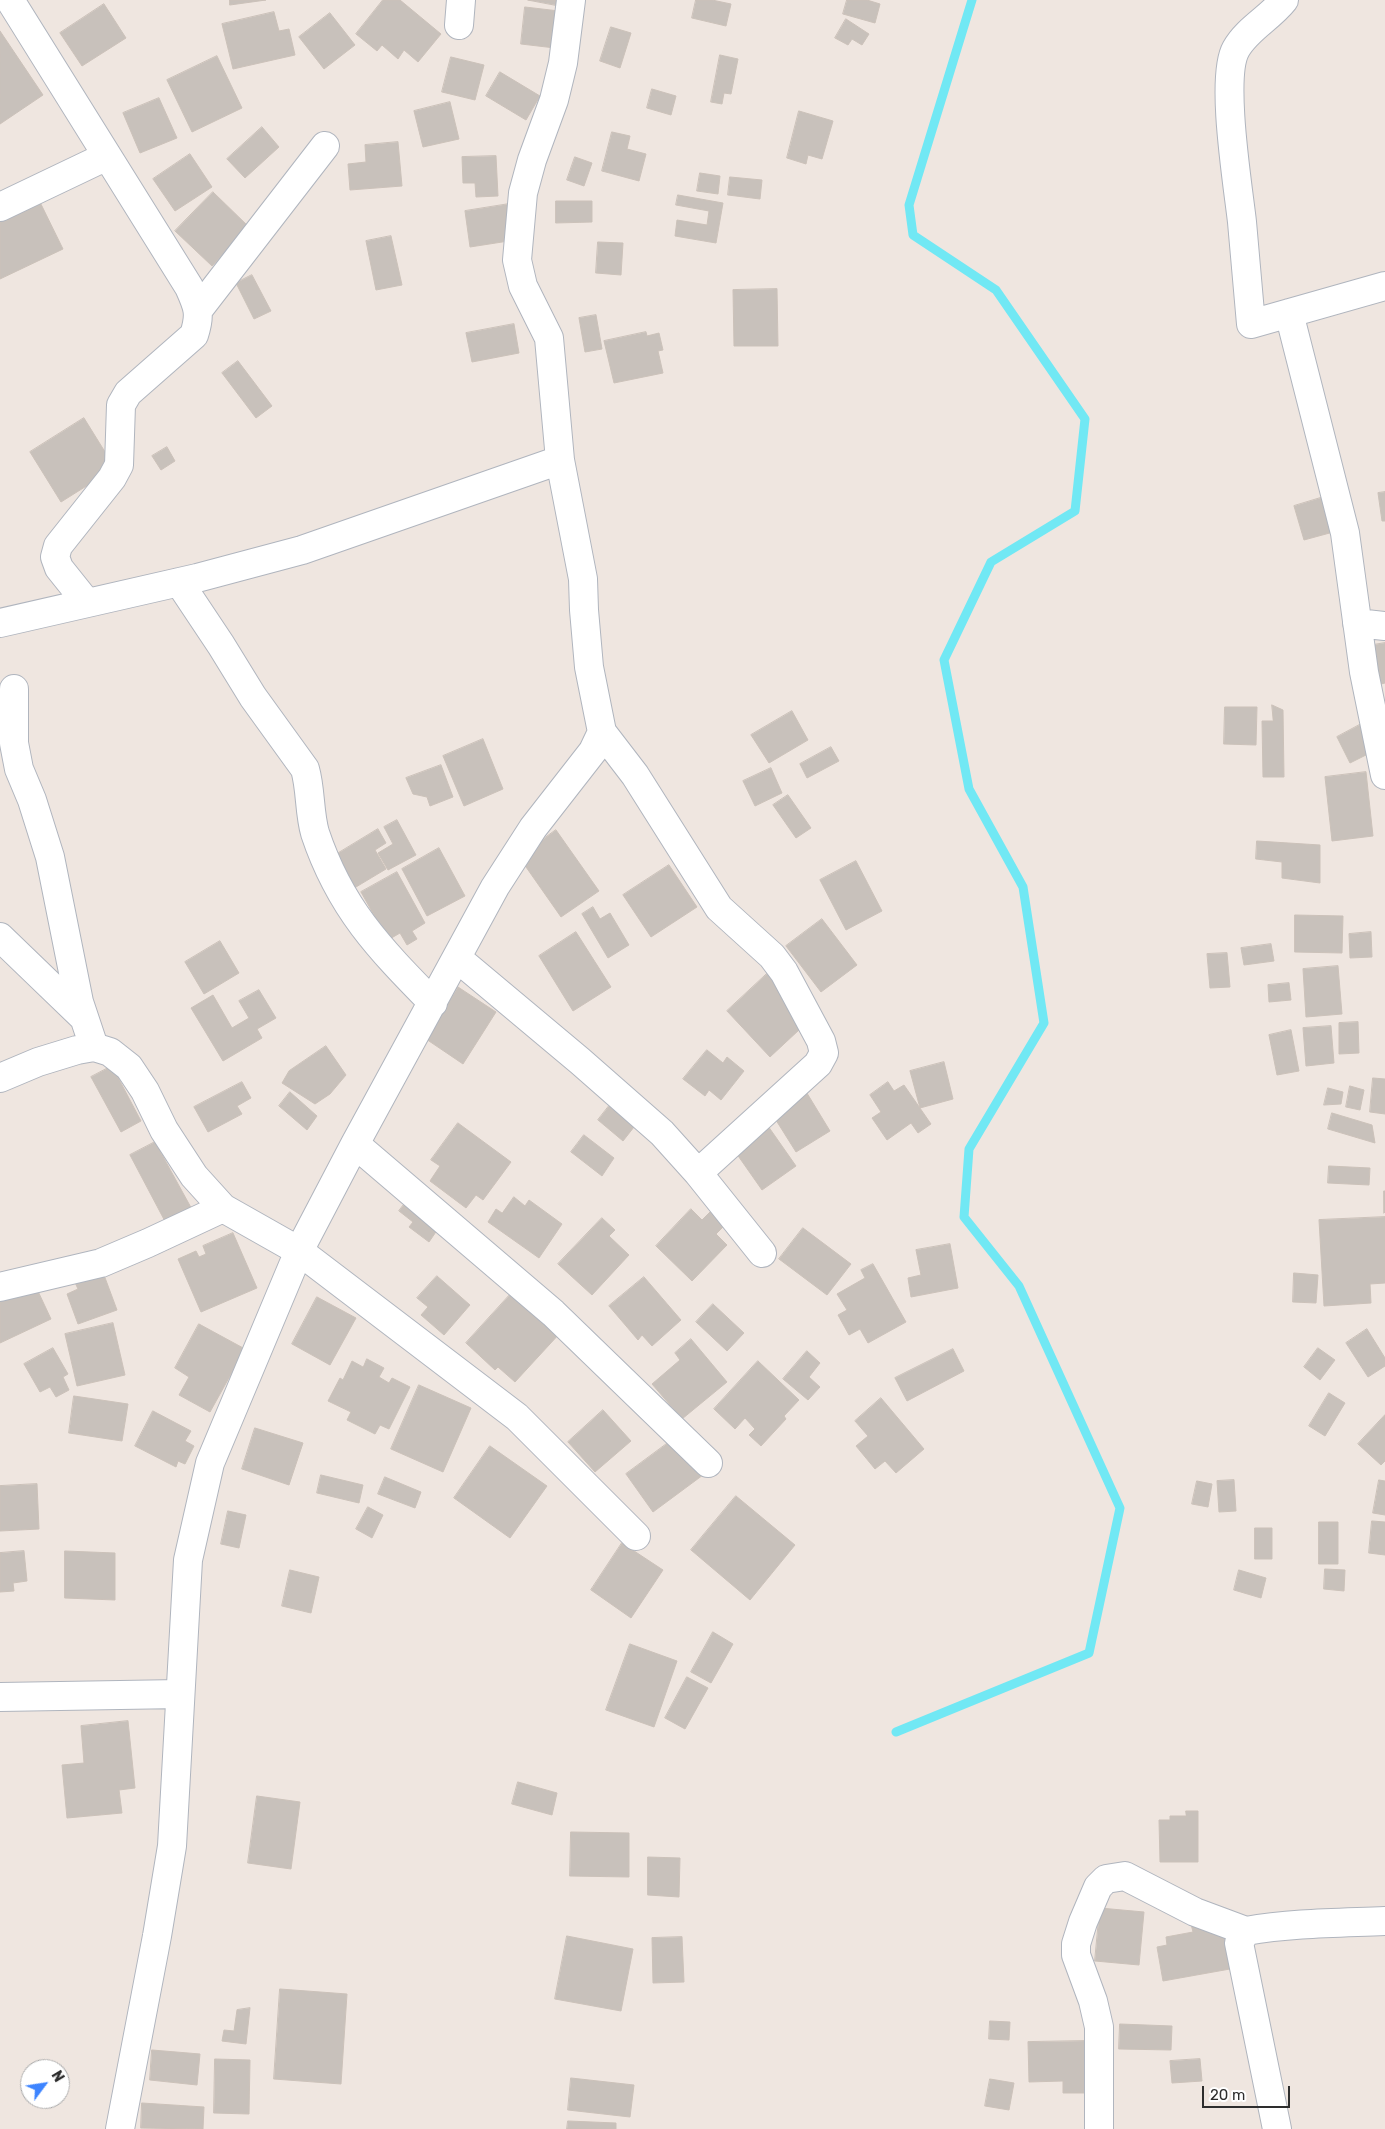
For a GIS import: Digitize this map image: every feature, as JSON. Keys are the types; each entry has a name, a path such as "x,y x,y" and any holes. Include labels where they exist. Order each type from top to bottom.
{"street":[{"path":"10,0 189,287 199,309 199,322 194,335 128,393 121,405 119,465 112,478 58,546 55,556 59,568 87,603"},
{"path":"571,0 563,63 557,91 532,160 524,193 517,260 523,286 549,338 560,460 583,579 589,667 602,732 635,775 719,908 759,942 778,964 821,1041 824,1053 818,1064 698,1174"},
{"path":"1284,0 1276,11 1247,34 1236,49 1230,67 1231,114 1251,324 1385,286"},
{"path":"199,309 325,146"},
{"path":"0,207 107,156"},
{"path":"1290,313 1345,534 1364,672 1385,775"},
{"path":"0,623 179,582 302,550 560,460"},
{"path":"179,582 221,645 252,697 305,769 309,783 311,815 316,833 334,880 350,910 394,963 433,1003"},
{"path":"1357,623 1385,626"},
{"path":"14,689 14,743 19,769 32,800 50,858 79,1002 94,1047"},
{"path":"120,2129 158,1936 172,1846 188,1560 210,1463 299,1250 354,1144 495,887 533,828 593,752 602,732"},
{"path":"0,937 84,1018"},
{"path":"457,958 580,1061 662,1133 762,1253"},
{"path":"0,1078 38,1062 77,1050 94,1047 110,1052 129,1067 145,1091 164,1130 194,1176 223,1208 299,1250 517,1416 636,1536"},
{"path":"354,1144 553,1313 708,1464"},
{"path":"0,1288 101,1263 223,1208"},
{"path":"0,1697 180,1694"},
{"path":"1099,2129 1099,2027 1093,2001 1076,1954 1076,1944 1098,1887 1106,1879 1125,1876 1195,1912 1246,1931 1312,1923 1385,1921"},
{"path":"1246,1931 1239,1943 1277,2129"}],"building":[{"path":"230,0 266,0 230,5"},
{"path":"383,0 400,0 441,34 418,62 404,50 398,59 382,45 377,51 356,34"},
{"path":"528,0 562,0 561,6"},
{"path":"696,0 712,0 731,4 726,26 692,18"},
{"path":"847,0 867,0 880,4 875,23 843,14"},
{"path":"104,4 126,38 82,66 60,33"},
{"path":"525,7 559,11 555,48 521,44"},
{"path":"274,12 279,31 289,29 295,55 233,69 222,24"},
{"path":"330,13 355,45 324,69 299,37"},
{"path":"846,19 869,34 862,45 852,39 848,45 835,38"},
{"path":"611,27 631,33 620,68 600,61"},
{"path":"0,31 43,95 0,124"},
{"path":"720,55 738,59 731,94 724,93 722,104 711,102"},
{"path":"217,56 242,108 192,132 167,80"},
{"path":"451,57 484,65 475,100 442,92"},
{"path":"500,72 540,96 526,120 486,96"},
{"path":"652,89 676,96 671,115 647,108"},
{"path":"159,98 177,138 140,153 123,113"},
{"path":"450,102 459,139 423,147 414,111"},
{"path":"799,111 833,121 822,159 808,155 806,164 787,158"},
{"path":"262,127 279,147 245,178 227,159"},
{"path":"612,132 630,136 627,149 646,154 639,181 602,171"},
{"path":"398,142 402,186 350,190 348,164 366,162 365,145"},
{"path":"190,154 212,187 175,211 153,179"},
{"path":"496,156 498,196 476,197 475,183 463,183 462,157"},
{"path":"575,157 592,163 584,186 567,180"},
{"path":"700,173 720,176 718,194 697,191"},
{"path":"730,177 762,180 760,199 728,195"},
{"path":"213,192 249,227 212,266 175,231"},
{"path":"36,194 63,249 0,279 0,211"},
{"path":"678,195 723,203 716,243 675,236 677,220 707,225 709,211 676,205"},
{"path":"556,201 592,201 592,222 556,223"},
{"path":"509,204 515,240 470,247 465,211"},
{"path":"391,236 402,285 376,290 366,241"},
{"path":"598,242 623,243 621,275 596,273"},
{"path":"252,275 271,311 254,319 236,283"},
{"path":"777,289 778,346 734,346 733,290"},
{"path":"596,315 602,349 585,352 579,318"},
{"path":"514,324 519,353 472,362 466,333"},
{"path":"646,332 647,336 659,333 663,350 658,351 663,373 614,383 604,341"},
{"path":"238,361 272,406 256,418 222,373"},
{"path":"84,418 115,468 61,502 30,452"},
{"path":"167,447 175,461 161,470 152,456"},
{"path":"1385,492 1385,521 1382,521 1378,493"},
{"path":"1327,496 1337,531 1304,540 1294,506"},
{"path":"1385,643 1385,683 1381,684 1373,645"},
{"path":"1272,705 1283,710 1284,777 1263,777 1262,721 1273,721"},
{"path":"1225,707 1257,707 1256,745 1224,744"},
{"path":"792,711 808,740 769,763 751,735"},
{"path":"1365,722 1378,749 1350,763 1337,737"},
{"path":"483,739 503,789 464,806 443,756"},
{"path":"831,747 839,761 807,778 800,764"},
{"path":"441,765 453,797 430,806 427,797 413,794 406,778"},
{"path":"771,768 782,793 755,806 743,781"},
{"path":"1366,772 1373,836 1332,841 1325,777"},
{"path":"788,795 811,828 796,838 773,805"},
{"path":"397,820 416,855 388,870 378,853 393,844 384,827"},
{"path":"378,829 386,843 375,850 386,869 351,890 332,857"},
{"path":"556,830 599,891 561,917 519,857"},
{"path":"1257,841 1320,845 1320,883 1282,878 1282,862 1256,859"},
{"path":"439,848 465,896 427,916 402,869"},
{"path":"856,861 882,911 846,930 820,880"},
{"path":"669,865 697,907 651,937 623,895"},
{"path":"397,872 425,923 412,931 417,939 407,945 400,933 388,940 361,892"},
{"path":"593,907 600,919 610,913 629,945 608,958 582,914"},
{"path":"1295,915 1343,916 1342,953 1295,952"},
{"path":"822,919 857,965 821,992 786,946"},
{"path":"576,932 611,987 573,1011 539,956"},
{"path":"1371,932 1372,957 1350,958 1349,934"},
{"path":"220,941 239,973 204,994 185,962"},
{"path":"1271,944 1274,961 1244,965 1241,948"},
{"path":"1227,953 1230,987 1210,988 1207,954"},
{"path":"1338,966 1342,1014 1306,1017 1303,969"},
{"path":"771,970 814,1016 770,1057 727,1011"},
{"path":"1289,983 1291,1000 1269,1002 1268,985"},
{"path":"458,987 496,1012 463,1064 426,1039"},
{"path":"259,990 276,1018 257,1029 262,1038 223,1061 191,1008 213,995 232,1028 249,1018 239,1001"},
{"path":"1358,1022 1359,1053 1339,1054 1339,1023"},
{"path":"1331,1026 1334,1063 1306,1066 1303,1028"},
{"path":"1291,1030 1299,1071 1277,1075 1269,1035"},
{"path":"326,1046 346,1075 330,1094 315,1104 282,1083 289,1071"},
{"path":"707,1050 723,1063 727,1057 744,1071 721,1100 709,1090 705,1096 683,1079"},
{"path":"944,1062 953,1099 920,1108 910,1071"},
{"path":"112,1066 141,1121 121,1132 91,1077"},
{"path":"1373,1078 1385,1079 1385,1114 1370,1112"},
{"path":"799,1080 830,1131 796,1152 764,1101"},
{"path":"242,1082 251,1098 237,1106 242,1114 208,1132 194,1107"},
{"path":"888,1082 894,1091 904,1085 931,1124 918,1133 911,1123 887,1140 872,1118 881,1112 870,1095"},
{"path":"1350,1086 1364,1090 1360,1110 1346,1107"},
{"path":"1328,1088 1343,1092 1341,1104 1324,1105"},
{"path":"290,1092 317,1116 307,1130 279,1106"},
{"path":"609,1106 634,1127 623,1141 598,1120"},
{"path":"1332,1113 1372,1125 1375,1143 1328,1129"},
{"path":"458,1123 511,1162 483,1200 476,1195 466,1208 430,1181 440,1166 431,1160"},
{"path":"768,1126 796,1166 762,1190 734,1150"},
{"path":"584,1135 614,1158 602,1176 571,1152"},
{"path":"155,1142 194,1213 168,1227 130,1155"},
{"path":"1329,1166 1370,1168 1369,1185 1328,1183"},
{"path":"1384,1191 1385,1212 1384,1213"},
{"path":"514,1197 525,1206 529,1200 562,1224 539,1258 488,1222 496,1209 502,1213"},
{"path":"409,1198 442,1223 429,1242 409,1227 413,1222 399,1211"},
{"path":"691,1209 702,1220 710,1212 724,1226 716,1234 727,1245 692,1281 656,1246"},
{"path":"1385,1217 1385,1283 1370,1284 1371,1303 1324,1306 1319,1220"},
{"path":"602,1218 615,1230 609,1236 629,1255 592,1295 558,1264"},
{"path":"803,1228 851,1264 827,1295 779,1259"},
{"path":"233,1233 257,1288 201,1312 178,1259 196,1251 199,1257 206,1254 203,1246"},
{"path":"950,1244 958,1288 911,1297 908,1278 921,1275 916,1250"},
{"path":"873,1264 906,1322 868,1343 860,1329 849,1335 838,1315 847,1310 837,1294 865,1278 861,1270"},
{"path":"29,1272 51,1319 0,1343 0,1285"},
{"path":"1294,1273 1318,1275 1316,1303 1293,1302"},
{"path":"104,1275 117,1310 78,1324 67,1294 78,1289 73,1278"},
{"path":"437,1276 470,1305 444,1335 421,1315 428,1307 417,1298"},
{"path":"644,1277 681,1320 652,1346 642,1335 638,1340 609,1306"},
{"path":"517,1287 561,1332 515,1382 498,1367 495,1370 466,1343"},
{"path":"317,1297 356,1318 330,1365 292,1344"},
{"path":"713,1304 744,1333 727,1351 696,1322"},
{"path":"113,1323 125,1375 77,1386 65,1334"},
{"path":"199,1324 245,1349 210,1412 179,1395 189,1377 175,1368"},
{"path":"1367,1329 1385,1358 1385,1366 1368,1377 1346,1343"},
{"path":"691,1339 727,1382 682,1419 652,1384 680,1360 675,1353"},
{"path":"53,1348 68,1374 63,1377 69,1390 56,1397 50,1387 40,1392 24,1364"},
{"path":"1318,1348 1335,1360 1320,1380 1304,1367"},
{"path":"953,1349 964,1371 907,1401 895,1378"},
{"path":"807,1351 820,1363 809,1377 820,1387 808,1400 783,1379"},
{"path":"367,1359 384,1368 379,1377 389,1383 392,1378 410,1387 389,1429 380,1425 375,1434 347,1420 351,1412 328,1401 340,1378 343,1380 352,1361 363,1367"},
{"path":"758,1361 799,1400 784,1416 786,1419 761,1446 749,1435 755,1429 745,1418 735,1429 714,1409"},
{"path":"419,1385 471,1408 443,1472 391,1449"},
{"path":"1329,1393 1345,1403 1325,1436 1309,1426"},
{"path":"74,1396 128,1404 122,1441 69,1433"},
{"path":"881,1398 924,1449 896,1473 885,1461 875,1469 856,1446 868,1436 855,1421"},
{"path":"603,1410 631,1441 595,1472 568,1442"},
{"path":"153,1411 191,1431 185,1441 194,1446 185,1464 178,1461 176,1467 135,1446"},
{"path":"1385,1415 1385,1461 1381,1465 1358,1444"},
{"path":"255,1428 303,1443 289,1485 242,1469"},
{"path":"676,1437 703,1475 653,1512 626,1474"},
{"path":"490,1446 547,1486 510,1538 454,1498"},
{"path":"321,1475 363,1485 359,1503 317,1493"},
{"path":"385,1477 421,1492 415,1508 378,1494"},
{"path":"1234,1480 1236,1511 1219,1512 1217,1481"},
{"path":"1379,1480 1385,1481 1385,1515 1373,1513"},
{"path":"1197,1481 1212,1484 1208,1507 1192,1504"},
{"path":"37,1484 39,1529 0,1531 0,1486"},
{"path":"736,1496 795,1545 750,1600 691,1550"},
{"path":"368,1507 383,1515 372,1538 356,1529"},
{"path":"228,1511 246,1515 239,1548 221,1544"},
{"path":"1372,1521 1385,1522 1385,1555 1369,1553"},
{"path":"1319,1522 1338,1522 1338,1564 1319,1564"},
{"path":"1255,1528 1272,1528 1272,1559 1255,1559"},
{"path":"622,1543 663,1570 631,1618 591,1590"},
{"path":"24,1551 27,1581 13,1583 14,1591 0,1592 0,1553"},
{"path":"65,1551 115,1553 115,1600 65,1598"},
{"path":"1325,1569 1345,1570 1344,1591 1324,1589"},
{"path":"290,1570 319,1577 311,1613 282,1606"},
{"path":"1239,1570 1266,1578 1261,1598 1234,1590"},
{"path":"713,1632 733,1644 711,1683 691,1672"},
{"path":"630,1644 677,1661 654,1727 606,1710"},
{"path":"687,1677 708,1688 685,1729 665,1718"},
{"path":"128,1721 135,1788 119,1790 122,1813 67,1818 62,1765 84,1763 81,1726"},
{"path":"518,1782 557,1793 552,1815 512,1804"},
{"path":"257,1796 300,1802 291,1869 248,1863"},
{"path":"1186,1811 1198,1811 1198,1862 1160,1862 1159,1820 1170,1820 1170,1816 1186,1816"},
{"path":"571,1832 629,1833 629,1877 570,1876"},
{"path":"648,1857 680,1858 679,1897 648,1895"},
{"path":"1100,1908 1144,1912 1139,1965 1095,1961"},
{"path":"1211,1920 1214,1934 1223,1932 1230,1969 1163,1981 1157,1947 1167,1945 1166,1937 1193,1932 1191,1924"},
{"path":"567,1936 633,1949 621,2011 555,1999"},
{"path":"682,1937 684,1982 653,1983 652,1938"},
{"path":"280,1989 347,1994 341,2084 274,2079"},
{"path":"250,2008 246,2044 222,2041 224,2030 234,2031 237,2010"},
{"path":"990,2021 1010,2022 1009,2040 989,2039"},
{"path":"1120,2024 1172,2026 1171,2050 1119,2049"},
{"path":"1085,2041 1086,2093 1063,2093 1063,2081 1029,2082 1028,2042"},
{"path":"152,2050 200,2054 197,2085 150,2080"},
{"path":"215,2059 250,2060 249,2114 214,2113"},
{"path":"1200,2059 1202,2081 1172,2083 1170,2061"},
{"path":"571,2078 634,2085 630,2117 568,2110"},
{"path":"990,2079 1014,2083 1009,2110 985,2106"},
{"path":"142,2103 204,2107 203,2129 141,2128"},
{"path":"568,2121 616,2123 616,2129 567,2129"}],"waterway":[{"path":"896,1732 1089,1653 1120,1508 1019,1286 964,1217 969,1149 1044,1023 1023,887 969,789 944,660 991,562 1075,511 1085,419 996,290 913,235 909,205 972,0"}]}
